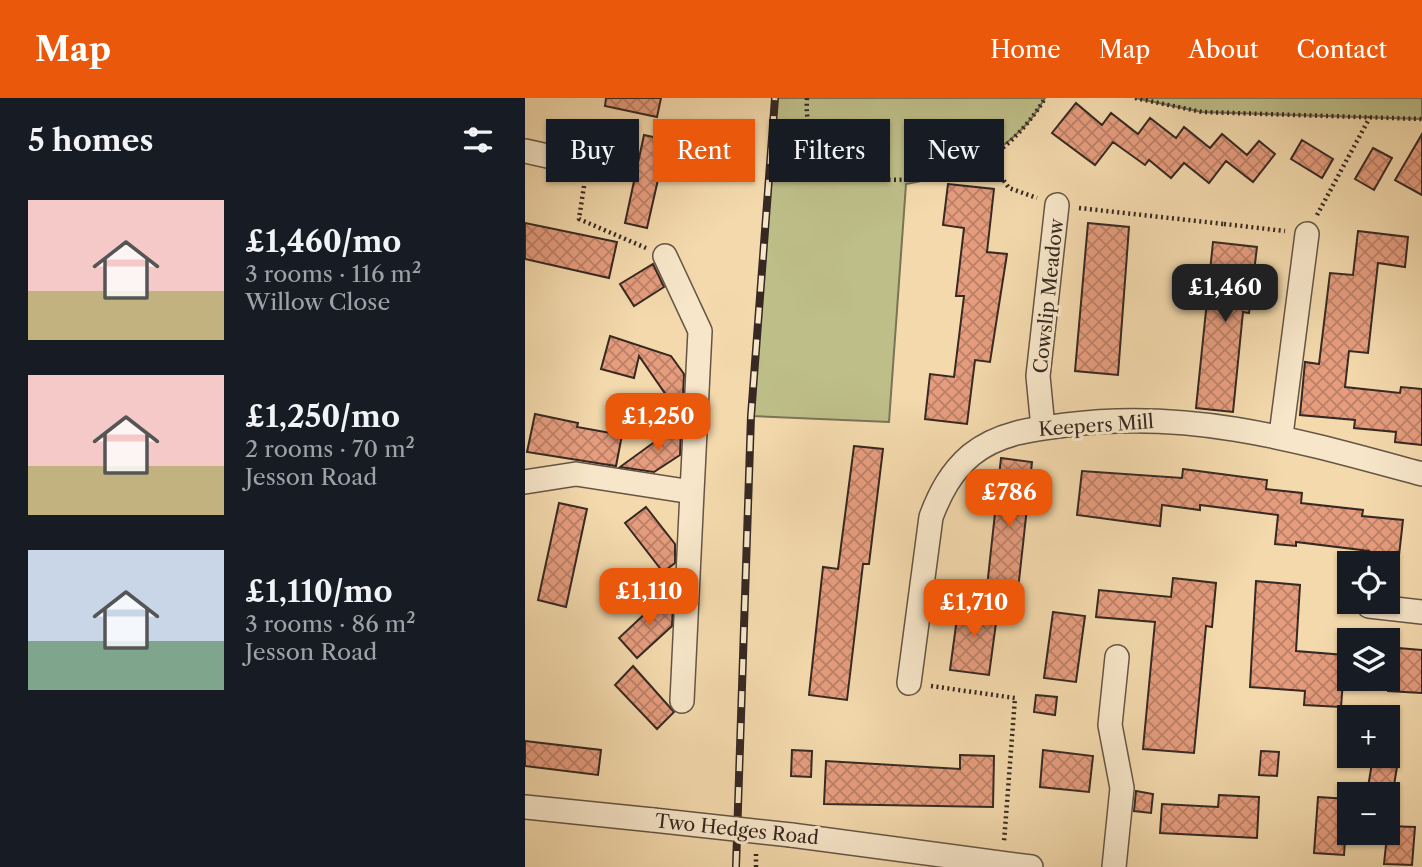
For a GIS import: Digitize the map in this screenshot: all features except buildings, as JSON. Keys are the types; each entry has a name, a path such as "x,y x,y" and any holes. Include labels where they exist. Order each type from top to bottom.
{"street":[{"path":"525,151 546,155"},
{"name":"Cowslip Meadow","path":"1043,428 1038,376 1057,205"},
{"path":"1281,435 1307,234"},
{"path":"665,256 700,331 683,491 682,701"},
{"name":"Keepers Mill","path":"909,683 931,517 937,499 946,482 972,454 1006,436 1084,423 1164,421 1281,435 1422,474"},
{"path":"525,482 576,474 683,491"},
{"path":"1400,610 1422,612"},
{"path":"1114,867 1122,788 1110,725 1117,657"},
{"name":"Two Hedges Road","path":"525,807 791,835 945,861 1031,867"}],"path":[{"path":"807,98 805,119 815,148 851,175 904,180"},
{"path":"1004,144 1017,133 1045,98"},
{"path":"1135,98 1202,112 1422,119"},
{"path":"1004,181 1009,188 1057,205 1307,234 1370,117"},
{"path":"585,182 579,219 665,256"},
{"path":"909,683 1014,698 1002,863"}],"green space":[{"path":"775,98 1045,98 1019,132 1004,144 1004,119 904,119 904,182 916,182 906,184 889,422 751,416 769,178 769,182 890,182 890,119 773,119"},
{"path":"1135,98 1422,98 1422,119 1202,112"}],"railway":[{"path":"736,867 751,416 775,98"}]}
